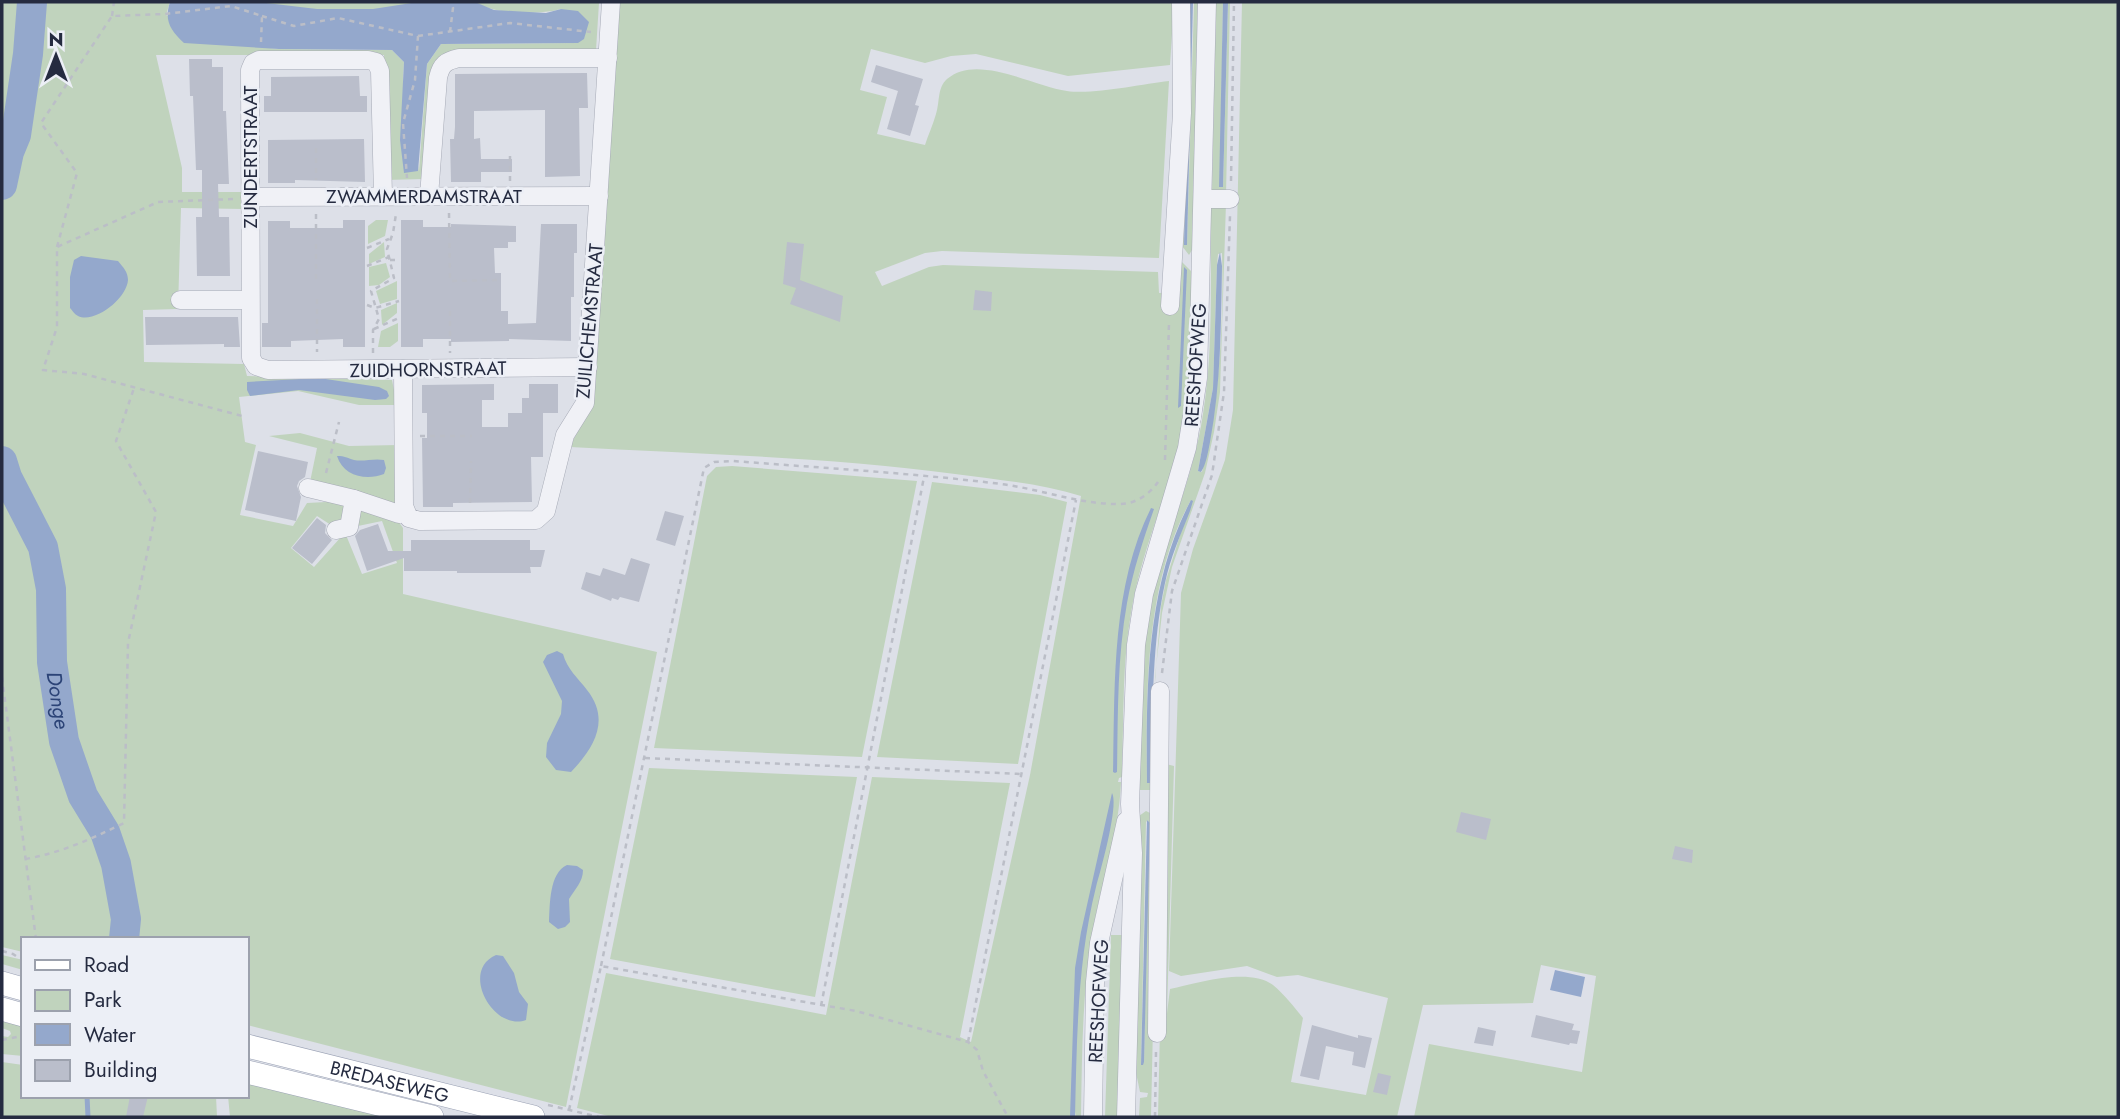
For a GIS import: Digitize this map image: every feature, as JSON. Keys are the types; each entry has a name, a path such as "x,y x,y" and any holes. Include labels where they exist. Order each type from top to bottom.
{"main road":[{"path":"2,983 21,988"},
{"path":"2,1009 21,1014"},
{"name":"BREDASEWEG","path":"248,1047 533,1117"},
{"name":"BREDASEWEG","path":"248,1072 432,1117"}],"street":[{"name":"ZUILICHEMSTRAAT","path":"308,488 405,513 409,518 420,521 536,520 546,511 565,435 585,403 611,2"},
{"path":"1170,306 1182,113 1181,2"},
{"name":"REESHOFWEG","path":"1126,1117 1133,853 1130,804 1136,645 1144,594 1188,449 1198,378 1207,2"},
{"path":"429,196 438,78 440,68 446,61 459,58 608,58"},
{"name":"ZUNDERTSTRAAT","path":"268,370 256,366 251,358 246,198 250,70 253,63 258,60 376,62 380,71 389,197"},
{"name":"ZWAMMERDAMSTRAAT","path":"246,198 599,196"},
{"path":"1203,199 1230,199"},
{"path":"180,300 250,300"},
{"name":"ZUIDHORNSTRAAT","path":"268,370 588,367"},
{"path":"403,369 405,513"},
{"path":"346,529 354,499"},
{"path":"1157,1033 1160,691"},
{"path":"1130,804 1158,805"},
{"name":"REESHOFWEG","path":"1093,1117 1095,982 1099,943 1130,804"}],"path":[{"path":"114,2 112,16 106,26 41,123 77,173 57,247 57,327 43,370 84,374 242,415 245,419"},
{"path":"450,32 453,8 451,2"},
{"path":"112,16 165,14 231,6 262,16 261,42"},
{"path":"418,36 510,23 596,32"},
{"path":"510,153 510,196"},
{"path":"449,196 450,281 500,280"},
{"path":"389,197 396,220 387,249 394,278"},
{"path":"57,247 158,202 246,198"},
{"path":"367,248 390,239"},
{"path":"367,266 390,259 399,260"},
{"path":"373,369 373,330 379,319 369,291 399,275"},
{"path":"317,299 317,370"},
{"path":"367,305 374,308 400,301"},
{"path":"1164,470 1170,306"},
{"path":"450,311 450,368"},
{"path":"373,330 400,318"},
{"path":"25,859 52,854 124,823 128,643 156,512 116,441 134,388"},
{"path":"329,459 339,422"},
{"path":"403,436 472,436"},
{"path":"470,521 471,461"},
{"path":"599,1117 569,1110 704,467 714,462 733,461 924,475 1004,484 1076,500 1120,505 1144,497 1161,477"},
{"path":"821,1006 924,475"},
{"path":"968,1042 1076,500"},
{"path":"2,677 36,937"},
{"path":"645,758 1022,774"},
{"path":"2,951 21,960"},
{"path":"601,966 856,1011 968,1042 977,1050 983,1071 1008,1117"},
{"path":"1155,1117 1157,1033"},
{"path":"2,1040 21,1035"}],"green space":[{"path":"2,2 170,2 166,15 234,44 279,49 392,50 404,62 403,81 419,171 427,64 441,44 578,43 561,9 517,13 475,2 599,3 596,50 448,52 424,179 386,180 384,55 156,55 182,168 182,192 243,192 243,209 181,208 178,309 143,310 144,362 244,364 247,376 392,380 397,405 359,405 298,391 239,397 245,442 256,445 240,515 293,526 307,503 346,501 347,525 334,527 317,516 291,548 314,567 341,537 346,535 362,574 397,563 382,521 358,526 358,505 396,518 403,528 403,594 657,652 566,1107 248,1025 248,937 21,937 21,952 2,947"},
{"path":"258,2 418,2 384,9 362,10 316,9"},
{"path":"619,2 1174,2 1170,65 1068,76 976,54 951,56 925,63 871,49 860,90 887,97 877,134 925,145 942,87 947,79 959,72 989,70 1053,88 1078,92 1169,81 1159,258 942,251 925,253 875,272 882,286 929,267 943,265 1158,272 1159,293 1178,292 1181,261 1192,272 1190,361 1183,426 1140,571 1128,632 1122,777 1118,782 1121,782 1120,801 1093,930 1087,977 1081,1117 1075,1117 1076,1112 1074,1117 612,1117 577,1108 606,973 826,1015 872,777 1010,783 960,1037 971,1042 1030,775 1081,496 1018,482 907,468 570,447 591,403"},
{"path":"1189,2 1184,245 1187,245 1194,2 1198,2 1192,250 1189,255 1179,242"},
{"path":"1216,2 1223,2 1220,187 1223,187 1230,2 1226,195 1212,192"},
{"path":"1242,2 2118,2 2118,1117 1414,1117 1429,1044 1582,1072 1596,976 1541,965 1533,1003 1423,1005 1397,1117 1158,1117 1166,764 1174,766 1167,1013 1170,989 1223,978 1251,977 1263,980 1273,985 1303,1018 1291,1082 1366,1095 1388,998 1298,975 1277,977 1247,966 1181,976 1169,971 1181,593 1193,549 1225,460 1233,410"},
{"path":"1226,203 1220,392 1205,473 1172,567 1162,613 1156,664 1161,606 1166,580 1191,500 1176,532 1157,601 1151,638 1147,712 1147,783 1155,682 1154,790 1139,790 1143,663 1149,613 1160,566 1194,459 1203,414 1210,336 1211,206","holes":["1222,253 1219,363 1213,418 1202,472 1198,471 1213,388 1217,265 1218,254"]},
{"path":"376,220 388,220 385,236 368,244 368,226"},
{"path":"384,242 385,257 369,264 369,254"},
{"path":"386,263 390,277 379,285 369,286 369,267"},
{"path":"397,281 397,299 380,304 376,291"},
{"path":"397,303 397,313 382,325 381,310"},
{"path":"398,323 398,341 390,347 378,347 381,331"},
{"path":"300,433 349,446 398,445 398,506 310,482 317,448 269,436"},
{"path":"732,466 917,481 862,757 654,748 707,476 716,467"},
{"path":"932,482 1040,495 1067,502 1018,764 877,757"},
{"path":"649,768 857,777 815,997 610,959"},
{"path":"1146,811 1150,813 1153,1026 1151,1117 1139,1117 1140,1098 1147,1097 1148,1093 1140,1092 1133,1058 1139,816","holes":["1148,820 1144,1062 1141,1065"]},
{"path":"1111,935 1124,935 1120,1117 1105,1117"},
{"path":"2,955 21,960 21,969 2,964"},
{"path":"2,1018 21,1023 21,1056 2,1054 2,1036 8,1037 11,1034 2,1028"},
{"path":"2,1062 21,1065 21,1098 216,1098 217,1117 2,1117"},
{"path":"248,1081 391,1117 230,1117 228,1098 248,1098"}],"water":[{"path":"170,2 258,2 317,9 373,9 418,2 475,2 494,10 546,13 561,9 578,11 589,22 584,39 578,43 441,44 427,64 418,171 404,173 400,140 404,62 392,50 279,49 184,43 169,24"},
{"path":"1189,2 1193,2 1187,245 1184,245"},
{"path":"1223,2 1228,2 1223,187 1219,187"},
{"path":"1220,252 1221,332 1218,376 1214,420 1206,462 1201,472 1198,471 1213,388 1217,265"},
{"path":"81,256 118,261 128,280 116,301 93,316 77,315 70,308 70,277 74,260"},
{"path":"1184,267 1187,270 1181,406 1178,408"},
{"path":"319,378 379,387 387,391 389,396 375,400 299,390 250,396 247,390 247,382"},
{"path":"337,456 358,460 384,460 386,468 384,474 363,477 344,468"},
{"path":"1191,500 1190,511 1170,564 1160,608 1154,683 1151,783 1147,783 1147,711 1157,602 1176,533"},
{"path":"1151,508 1154,509 1129,591 1121,645 1115,773 1115,671 1122,604 1128,571"},
{"path":"557,651 563,654 570,669 594,701 598,712 597,733 587,753 571,772 556,770 546,757 547,743 561,714 562,701 543,662 547,655"},
{"path":"1112,793 1114,800 1111,823 1085,944 1079,1001 1075,1117 1070,1117 1075,968"},
{"path":"1147,820 1150,823 1144,1062 1141,1065"},
{"path":"567,865 577,866 583,870 583,874 569,899 570,922 558,929 549,922 550,899 557,875"},
{"path":"496,955 503,956 514,973 519,992 528,1004 526,1020 514,1021 503,1017 485,998 481,974 485,963"},
{"path":"1555,970 1585,977 1581,997 1550,990"}],"building":[{"path":"189,59 212,59 212,67 223,67 223,111 226,111 229,184 218,184 219,217 229,217 230,276 197,276 196,217 202,217 202,170 196,170"},
{"path":"876,65 923,79 915,105 919,106 910,136 887,129 898,91 871,82"},
{"path":"587,73 588,108 579,108 580,176 545,177 545,110 474,111 474,139 480,138 481,159 512,159 512,172 481,172 481,182 451,182 450,139 454,139 455,127 455,74"},
{"path":"359,76 360,96 367,96 367,112 264,112 264,96 271,96 271,77"},
{"path":"364,139 365,182 295,180 295,183 268,183 268,140"},
{"path":"343,220 365,220 365,347 343,347 343,339 291,341 291,347 262,347 262,323 268,323 268,221 290,221 290,228 343,228"},
{"path":"401,220 423,220 423,227 451,227 451,224 516,226 516,242 508,242 508,248 494,248 495,273 501,273 501,311 508,311 508,324 536,323 541,224 577,224 574,297 571,297 571,341 509,339 451,342 451,339 423,339 423,347 401,347"},
{"path":"787,242 804,244 800,280 843,296 840,322 790,304 796,288 783,284"},
{"path":"975,290 992,292 991,311 973,310"},
{"path":"145,317 238,317 240,347 224,347 224,344 146,345"},
{"path":"494,384 494,400 482,400 482,427 508,427 508,413 522,413 522,398 529,398 529,384 558,384 558,413 543,413 543,457 531,457 532,502 453,503 453,507 423,507 422,438 427,438 427,413 422,413 422,385"},
{"path":"258,451 308,462 305,477 297,486 301,497 296,521 245,510"},
{"path":"665,511 684,516 675,546 656,540"},
{"path":"317,518 326,525 325,533 332,540 312,564 292,548"},
{"path":"378,524 388,551 411,551 411,540 530,540 530,550 545,550 541,567 530,567 531,573 404,571 404,558 367,571 355,536 360,530"},
{"path":"631,558 650,564 639,602 620,597 618,600 612,598 611,601 581,589 586,572 600,576 603,568 625,575"},
{"path":"1461,812 1491,819 1486,840 1456,832"},
{"path":"1675,846 1693,850 1692,863 1672,859"},
{"path":"1536,1015 1574,1024 1572,1030 1580,1031 1577,1044 1569,1045 1531,1037"},
{"path":"1312,1025 1358,1038 1358,1035 1372,1038 1365,1068 1352,1065 1354,1052 1326,1046 1319,1080 1300,1076"},
{"path":"1478,1027 1496,1031 1493,1046 1474,1043"},
{"path":"1378,1073 1391,1076 1387,1095 1373,1092"},
{"path":"130,1098 148,1098 143,1117 126,1117"}],"waterway":[{"name":"Donge","path":"2,185 9,152 16,135 28,54 32,2"},
{"name":"Donge","path":"2,461 7,477 43,547 51,589 52,662 64,741 83,796 105,832 116,864 126,919 124,937"},
{"path":"87,1098 88,1117"}]}
